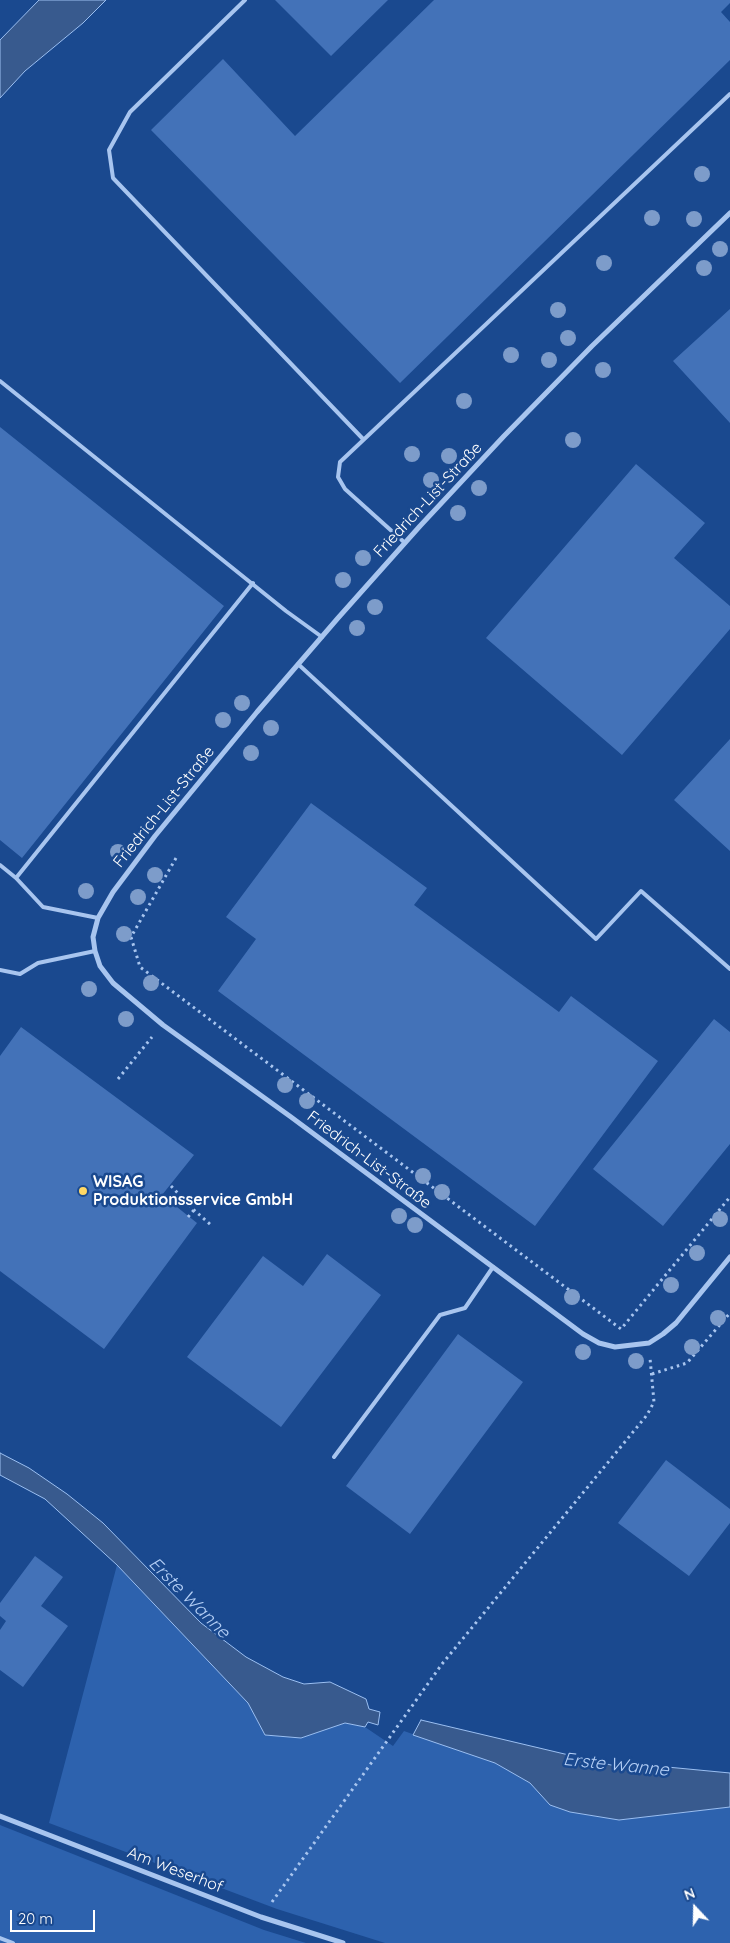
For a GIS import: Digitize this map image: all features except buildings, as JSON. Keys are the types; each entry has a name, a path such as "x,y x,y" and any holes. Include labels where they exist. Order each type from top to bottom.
{"street":[{"name":"Friedrich-List-Straße","path":"649,1343 615,1347 600,1343 583,1334 291,1117 163,1025 113,982 100,966 93,936 98,918 113,892 155,836 298,664 404,543 504,436 592,346 730,213"},
{"path":"649,1343 676,1323 730,1256"},
{"name":"Am Weserhof","path":"0,1816 261,1917 343,1943"}],"lane":[{"path":"245,0 130,112 109,150 113,178 363,439"},
{"path":"404,543 345,489 338,477 340,462 730,94"},
{"path":"0,381 286,611 322,637"},
{"path":"16,878 253,583"},
{"path":"298,664 596,939 641,891 730,969"},
{"path":"0,865 16,878 43,907 98,918"},
{"path":"0,970 20,974 38,963 95,951"},
{"path":"334,1457 440,1315 465,1308 493,1267"},
{"path":"0,1938 13,1943"}],"path":[{"path":"176,858 131,937 140,967 621,1329 730,1197"},
{"path":"118,1079 163,1025"},
{"path":"171,1186 211,1225"},
{"path":"188,1216 194,1210"},
{"path":"652,1374 687,1363 730,1313"},
{"path":"261,1917 442,1664 647,1415 654,1402 649,1343"}],"shaded area":[{"path":"117,1565 248,1703 265,1735 301,1738 345,1723 365,1727 393,1746 404,1731 495,1763 530,1783 551,1805 570,1812 619,1820 730,1807 730,1943 385,1943 277,1909 49,1823"},
{"path":"0,1825 264,1930 306,1943 0,1943"}],"water":[{"path":"39,0 106,0 83,23 25,71 0,98 0,40"},
{"path":"0,1453 29,1468 67,1494 103,1523 201,1623 246,1657 283,1677 304,1684 330,1682 366,1699 369,1709 380,1712 378,1725 368,1722 365,1727 345,1723 301,1738 265,1735 248,1703 117,1565 45,1499 0,1475"},
{"name":"Erste Wanne","path":"421,1720 611,1765 646,1765 730,1773 730,1807 619,1820 570,1812 550,1805 530,1783 495,1763 413,1735"}],"place":[{"name":"WISAG Produktionsservice GmbH","path":"83,1191"}]}
